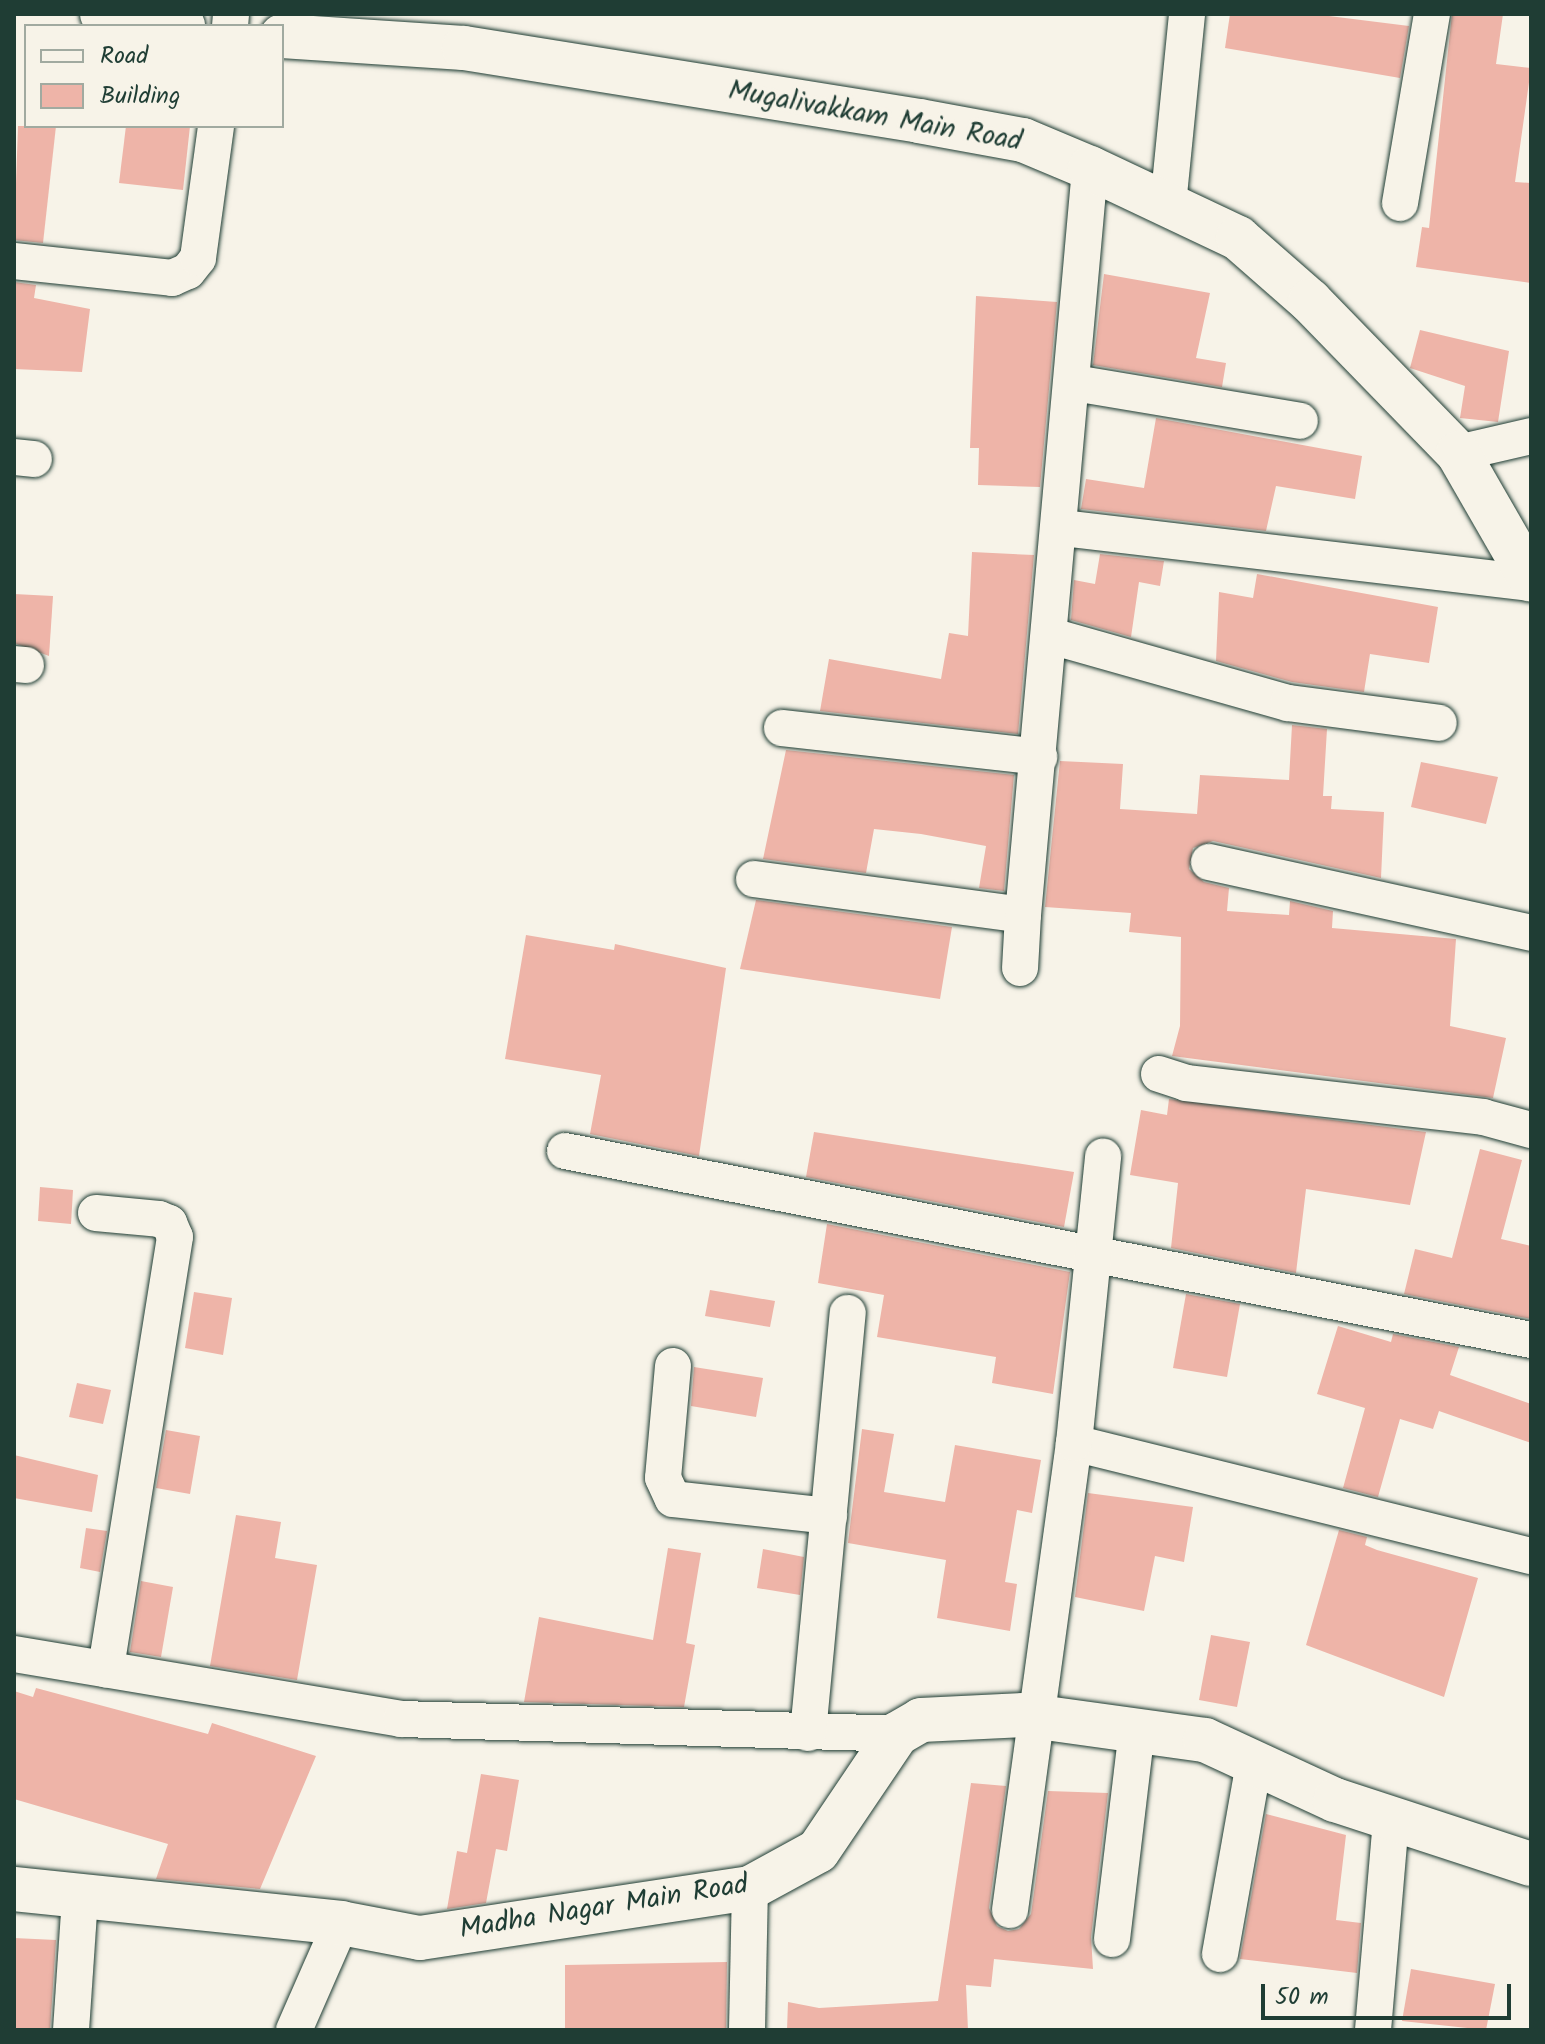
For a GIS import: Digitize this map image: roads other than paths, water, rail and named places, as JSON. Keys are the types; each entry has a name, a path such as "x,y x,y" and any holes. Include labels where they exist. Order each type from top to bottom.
{"street":[{"path":"102,14 170,24"},
{"path":"1168,205 1187,14"},
{"path":"1400,203 1432,14"},
{"name":"Mugalivakkam Main Road","path":"284,36 464,48 919,121 1023,140 1090,168 1238,238 1458,453 1531,582"},
{"path":"14,261 172,278 188,271 198,258 216,128"},
{"path":"1020,968 1062,528 1090,168"},
{"path":"1074,383 1300,421"},
{"path":"1458,453 1531,436"},
{"path":"1062,528 1531,582"},
{"path":"1051,636 1288,703 1439,723"},
{"path":"782,728 1039,757"},
{"path":"1209,862 1531,933"},
{"path":"754,879 1023,915"},
{"path":"1159,1074 1186,1083 1483,1117 1531,1130"},
{"path":"565,1151 1095,1252 1531,1340"},
{"path":"1010,1910 1074,1443 1103,1156"},
{"path":"96,1213 159,1219 169,1223 175,1237 106,1670"},
{"path":"808,1733 848,1313"},
{"path":"673,1366 663,1478 673,1499 829,1516"},
{"path":"1074,1443 1531,1556"},
{"path":"14,1654 401,1719 897,1734 921,1720 1037,1717 1137,1728 1205,1740 1391,1818 1531,1864"},
{"path":"1112,1939 1137,1728"},
{"name":"Madha Nagar Main Road","path":"14,1889 341,1923 420,1938 750,1888 818,1851 897,1734"},
{"path":"1220,1954 1254,1763"},
{"path":"1373,2030 1391,1818"},
{"path":"747,2030 750,1888"},
{"path":"71,2030 80,1897"},
{"path":"294,2030 341,1923"}]}
